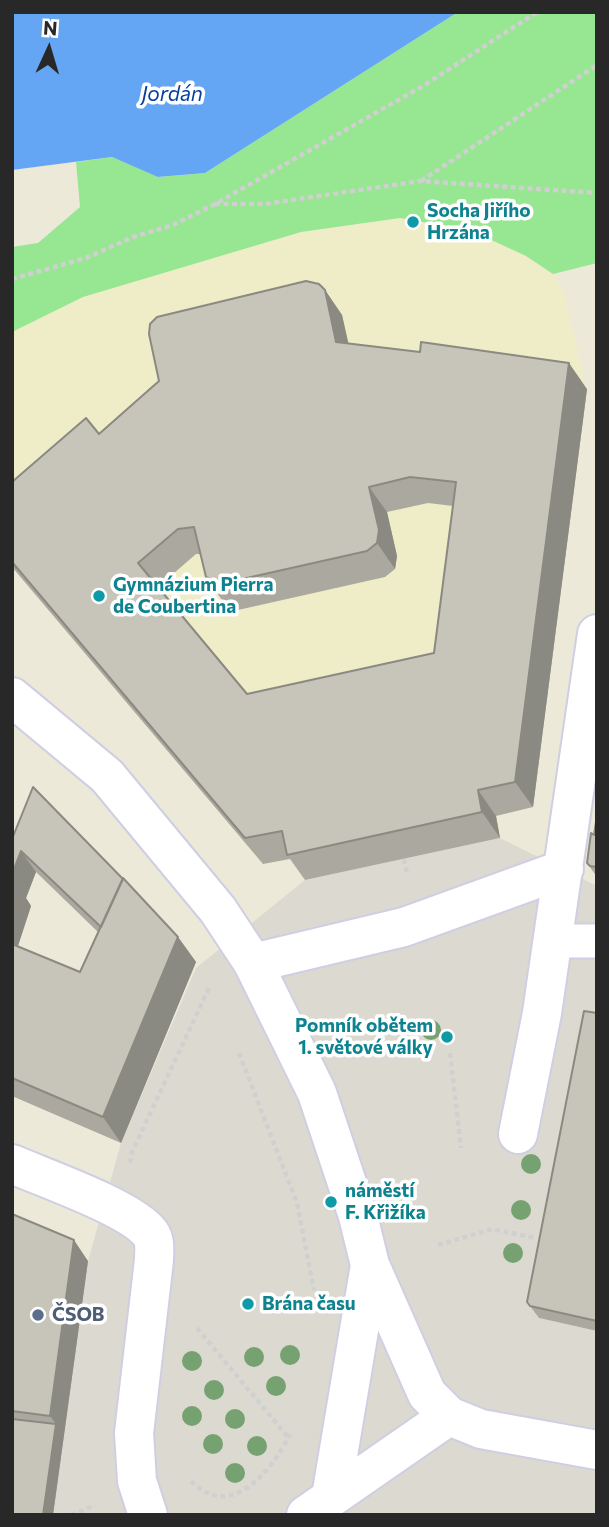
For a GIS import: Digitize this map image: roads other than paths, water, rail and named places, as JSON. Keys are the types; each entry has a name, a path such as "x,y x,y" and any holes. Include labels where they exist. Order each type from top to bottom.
{"main road":[{"path":"518,1134 564,869 594,674 597,634"},
{"path":"12,696 107,776 218,910 253,963 317,1093 358,1216 370,1265 427,1394 449,1416 481,1429 597,1450"},
{"path":"253,963 404,926 564,869"},
{"path":"12,1164 120,1212 148,1231 154,1244 134,1433 144,1502"},
{"path":"319,1506 370,1265"},
{"path":"319,1506 449,1416"}],"lane":[{"path":"552,941 597,941"}],"water":[{"name":"Jordán","path":"12,12 458,12 205,173 158,177 112,157 12,170"}],"place":[{"name":"Socha Jiřího Hrzána","path":"413,222"},
{"name":"Gymnázium Pierra de Coubertina","path":"99,596"},
{"name":"Pomník obětem 1. světové války","path":"447,1037"},
{"name":"náměstí F. Křižíka","path":"331,1202"},
{"name":"Brána času","path":"248,1304"},
{"name":"ČSOB","path":"38,1315"}]}
